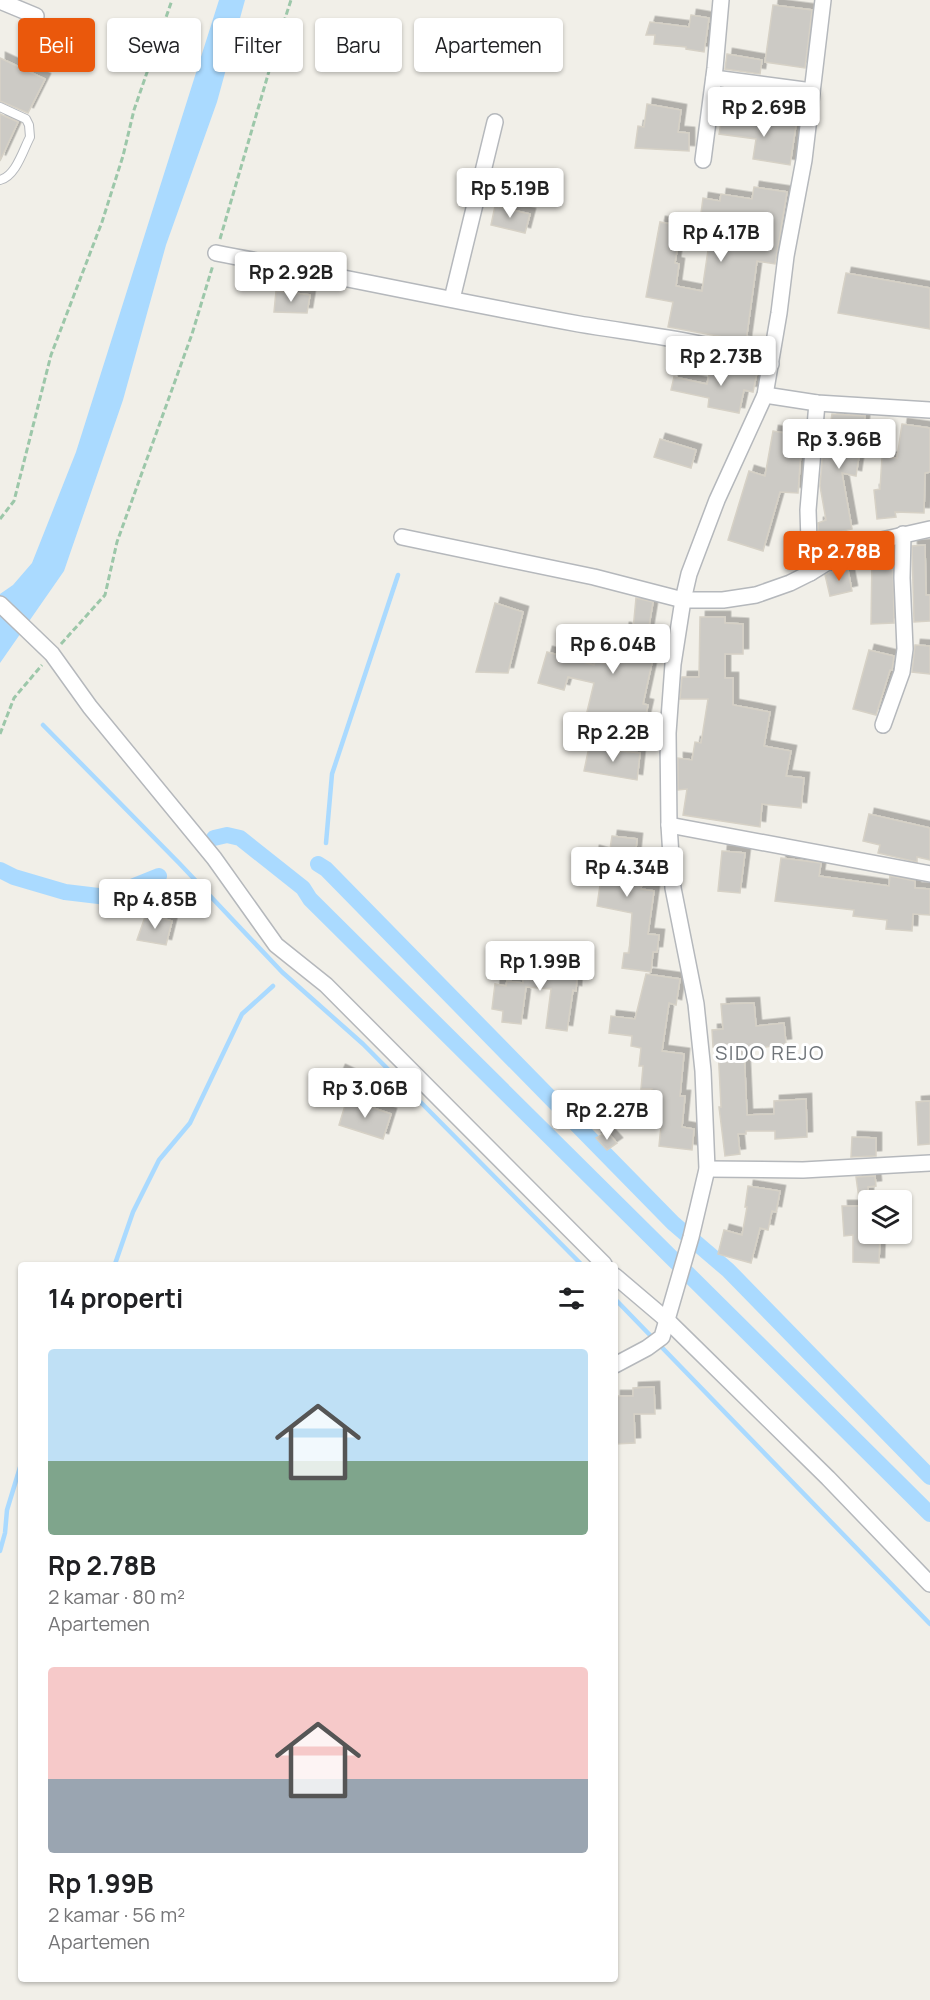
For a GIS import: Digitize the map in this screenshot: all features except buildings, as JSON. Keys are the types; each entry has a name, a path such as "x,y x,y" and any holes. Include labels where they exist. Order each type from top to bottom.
{"street":[{"path":"703,160 721,0"},
{"path":"618,1363 647,1348 662,1336 692,1237 707,1169 703,1071 696,1004 673,888 669,825 668,733 673,664 682,600 689,574 717,500 765,394 786,256 804,159 823,0"},
{"path":"0,1 36,16"},
{"path":"714,78 813,92"},
{"path":"452,299 495,122"},
{"path":"216,253 580,324 666,337 745,354 771,364"},
{"path":"765,394 817,403 930,410"},
{"path":"810,573 808,510 817,403"},
{"path":"402,537 594,577 682,600 723,600 756,595 810,573 853,550 903,534 930,529"},
{"path":"883,725 902,672 905,649 903,534"},
{"path":"0,604 52,654 128,754 189,825 223,869 276,945 326,985 602,1262"},
{"path":"669,825 930,874"},
{"path":"707,1169 803,1170 930,1163"},
{"path":"618,1279 668,1321 828,1478 930,1584"}],"lane":[{"path":"0,107 26,119 30,136 11,173 7,178 0,180"}],"path":[{"path":"0,519 15,501 51,355 102,222 123,156 134,110 172,0"},
{"path":"0,734 14,698 105,595 117,542 192,334 291,0"}],"water":[{"path":"219,0 245,0 240,18 213,18"},
{"path":"213,19 213,72 225,72 217,102 166,245 123,400 64,571 0,663 0,594 13,585 32,563 76,452 196,72 201,72 201,57"}],"waterway":[{"path":"326,843 332,774 398,575"},
{"path":"43,725 282,972 363,1044 579,1262"},
{"path":"214,838 227,835 240,838 303,888 310,899 930,1514"},
{"path":"318,864 326,869 673,1223 728,1270 930,1477"},
{"path":"0,870 14,877 65,892 107,897 159,876"},
{"path":"116,1262 133,1212 159,1160 190,1123 242,1014 273,986"},
{"path":"618,1302 930,1624"},
{"path":"0,1551 5,1533 7,1510 18,1474"}],"district":[{"name":"SIDO REJO","path":"770,1053"}]}
